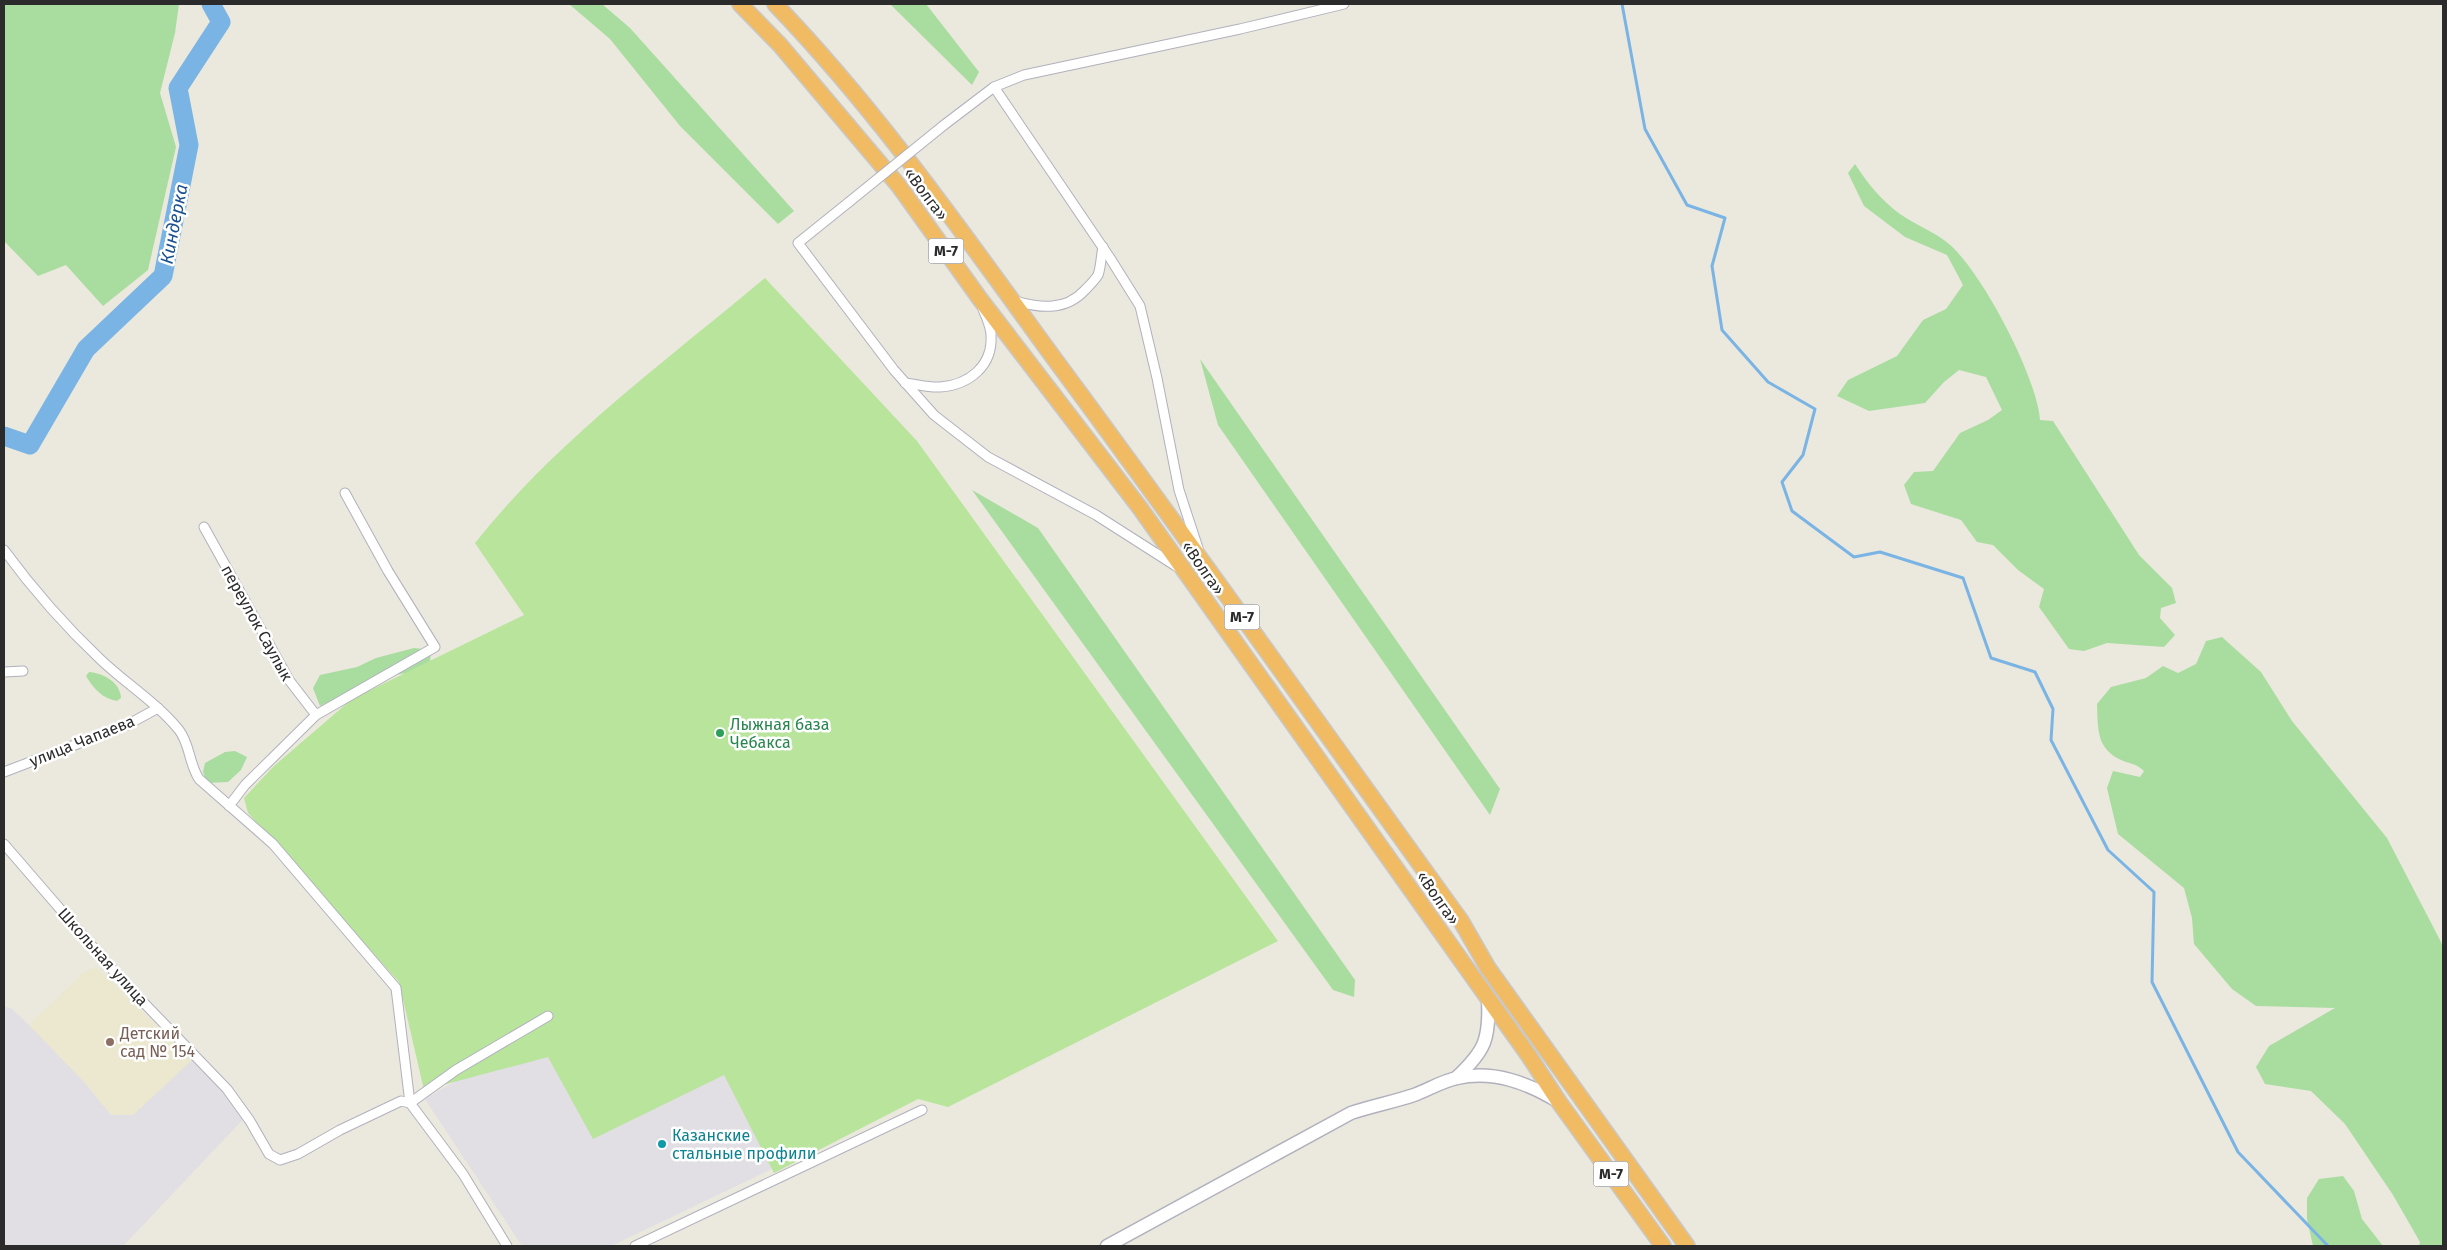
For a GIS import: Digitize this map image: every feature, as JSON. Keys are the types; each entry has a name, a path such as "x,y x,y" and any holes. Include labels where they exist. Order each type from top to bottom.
{"highway":[{"name":"«Волга»","path":"740,4 780,45 899,186 980,299 1140,508 1529,1056 1559,1102 1664,1246"},
{"name":"«Волга»","path":"775,4 798,28 921,175 1461,921 1488,968 1687,1246"}],"street":[{"path":"1185,572 1096,515 988,456 934,415 905,383 798,243 994,87 1024,75 1240,29 1344,4"},
{"path":"994,87 1140,306 1157,378 1179,490 1202,561"},
{"path":"1012,300 1033,306 1066,305 1078,298 1098,274 1103,248"},
{"path":"905,383 938,388 962,383 979,372 990,351 991,334 980,299"},
{"path":"229,806 245,785 316,715 434,646 388,571 345,493"},
{"name":"переулок Саулык","path":"204,527 289,680 316,715"},
{"path":"4,550 21,573 81,640 100,659 158,708 180,731 187,745 193,770 199,779 273,844 396,988 410,1103 463,1174 507,1246"},
{"path":"4,672 23,671"},
{"name":"улица Чапаева","path":"4,772 127,725 158,708"},
{"name":"Школьная улица","path":"4,844 118,976 227,1089 250,1121 269,1154 280,1160 298,1154 354,1123 401,1101 410,1103"},
{"path":"1456,1078 1474,1061 1484,1045 1489,1025 1488,1000"},
{"path":"410,1103 456,1070 548,1016"},
{"path":"1107,1246 1351,1113 1375,1104 1413,1095 1456,1078 1483,1076 1507,1078 1535,1087 1559,1102"},
{"path":"635,1246 922,1110"}],"shaded area":[{"name":"Казанские стальные профили","path":"616,922 750,1093 782,1164 611,1246 522,1246 425,1099 546,1029"},
{"name":"Детский сад № 154","path":"96,967 192,1060 133,1115 111,1115 87,1085 29,1025 84,972"},
{"path":"4,1006 12,1009 29,1025 85,1083 111,1115 133,1115 192,1060 248,1114 123,1246 4,1246"}],"green space":[{"path":"4,4 179,4 175,33 160,93 176,147 148,270 103,306 66,265 38,276 4,241"},
{"path":"569,4 602,4 630,28 794,211 778,224 680,126 610,39"},
{"path":"890,4 926,4 979,72 972,85"},
{"path":"1855,164 1870,185 1887,203 1912,222 1949,244 1977,277 2006,326 2019,353 2037,401 2040,420 2053,421 2139,555 2172,588 2176,603 2161,608 2160,618 2175,635 2164,647 2107,643 2084,651 2069,649 2039,607 2044,589 2018,570 1993,545 1977,542 1961,520 1911,504 1904,485 1914,472 1933,471 1960,433 1988,420 2002,410 1986,377 1959,370 1944,382 1925,403 1869,411 1837,396 1848,380 1897,356 1923,320 1946,309 1963,285 1947,255 1905,237 1864,206 1848,173"},
{"name":"Лыжная база Чебакса","path":"765,278 917,441 1278,941 948,1107 918,1099 774,1173 724,1075 593,1139 548,1057 424,1090 399,982 248,813 244,798 274,766 352,699 524,615 475,543 507,505 576,436 613,403"},
{"path":"1200,359 1500,789 1490,815 1218,425"},
{"path":"972,490 1038,528 1355,980 1354,997 1333,990"},
{"path":"2222,637 2261,672 2292,721 2387,838 2441,942 2443,949 2443,1246 2419,1246 2420,1242 2393,1195 2345,1124 2311,1091 2265,1084 2256,1067 2269,1046 2335,1008 2256,1006 2232,989 2194,944 2192,918 2184,888 2118,834 2107,788 2113,771 2140,777 2144,771 2135,765 2119,759 2106,749 2098,729 2097,704 2111,687 2146,678 2163,666 2178,673 2196,664 2206,641"},
{"path":"414,648 431,650 430,663 414,672 381,677 320,706 313,688 320,675 357,667 376,658"},
{"path":"89,672 100,674 110,679 118,687 121,698 117,701 112,700 99,692 86,676"},
{"path":"235,751 247,757 241,770 228,782 207,783 203,772 205,763 225,752"},
{"path":"2343,1176 2354,1191 2362,1219 2383,1246 2313,1246 2307,1219 2307,1198 2319,1179"}],"waterway":[{"name":"Киндерка","path":"4,436 30,445 86,349 163,276 189,145 178,88 221,22 211,4"},
{"path":"1622,4 1645,129 1687,205 1725,218 1712,266 1722,330 1768,382 1815,409 1803,455 1782,482 1792,511 1854,557 1880,552 1963,578 1991,658 2035,672 2053,709 2051,740 2108,850 2154,892 2152,982 2238,1152 2328,1246"}],"place":[{"name":"Лыжная база Чебакса","path":"720,733"},
{"name":"Детский сад № 154","path":"110,1042"},
{"name":"Казанские стальные профили","path":"662,1144"}]}
